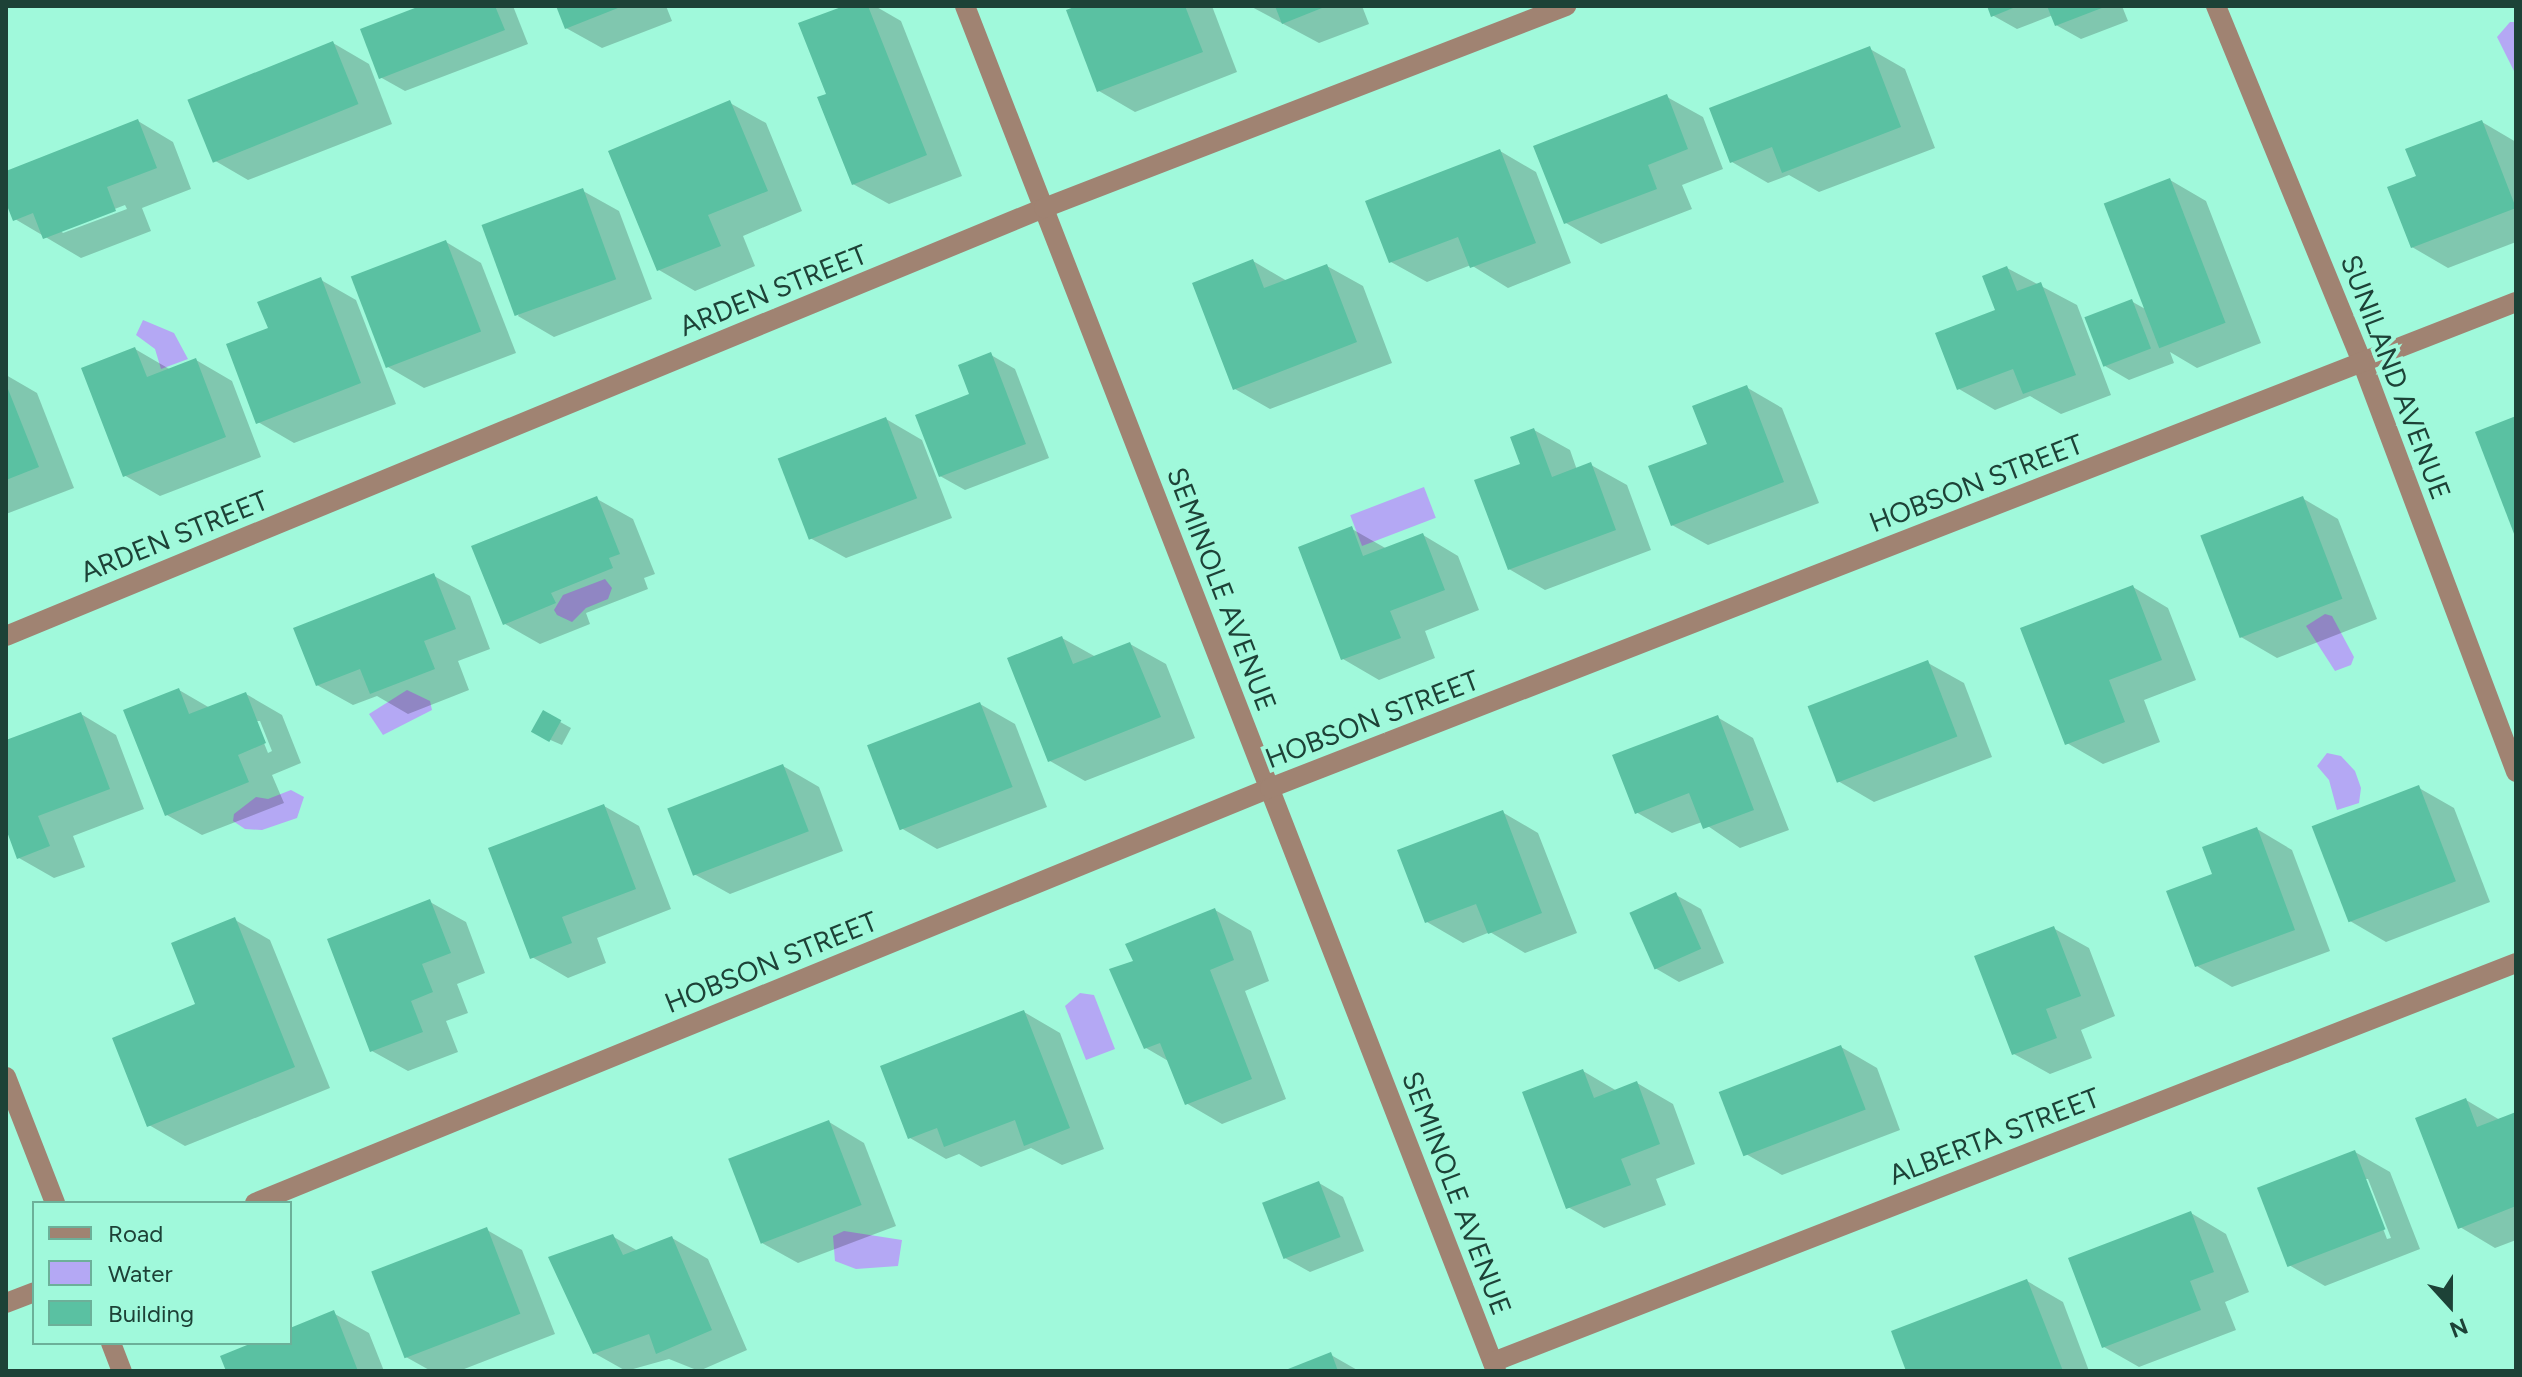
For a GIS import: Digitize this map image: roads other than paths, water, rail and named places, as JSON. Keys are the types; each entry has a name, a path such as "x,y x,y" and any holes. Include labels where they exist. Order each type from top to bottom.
{"street":[{"name":"SEMINOLE AVENUE","path":"965,6 1495,1366"},
{"name":"ARDEN STREET","path":"6,636 1044,208 1566,6"},
{"name":"SUNILAND AVENUE","path":"2216,6 2362,362 2516,772"},
{"name":"HOBSON STREET","path":"260,1201 1270,788 2516,302"},
{"name":"ALBERTA STREET","path":"1495,1366 2516,963"},
{"path":"6,1077 54,1201"},
{"path":"6,1303 32,1293"},
{"path":"112,1345 122,1371"}],"water":[{"path":"2510,22 2516,22 2516,75 2497,37"},
{"path":"143,320 174,333 188,359 161,369 155,349 136,335"},
{"path":"1424,487 1436,518 1362,546 1350,515"},
{"path":"605,579 612,588 608,599 586,608 572,622 557,615 554,610 563,595"},
{"path":"2325,614 2332,616 2354,657 2351,665 2335,671 2306,626"},
{"path":"407,690 430,701 432,710 383,735 369,714"},
{"path":"2327,753 2341,756 2355,771 2361,788 2359,803 2337,810 2329,780 2317,766"},
{"path":"291,790 304,797 297,818 262,830 245,829 233,821 234,814 256,797 268,799"},
{"path":"1080,993 1094,995 1115,1049 1086,1060 1065,1006"},
{"path":"844,1231 902,1240 898,1266 856,1269 835,1261 833,1236"}]}
